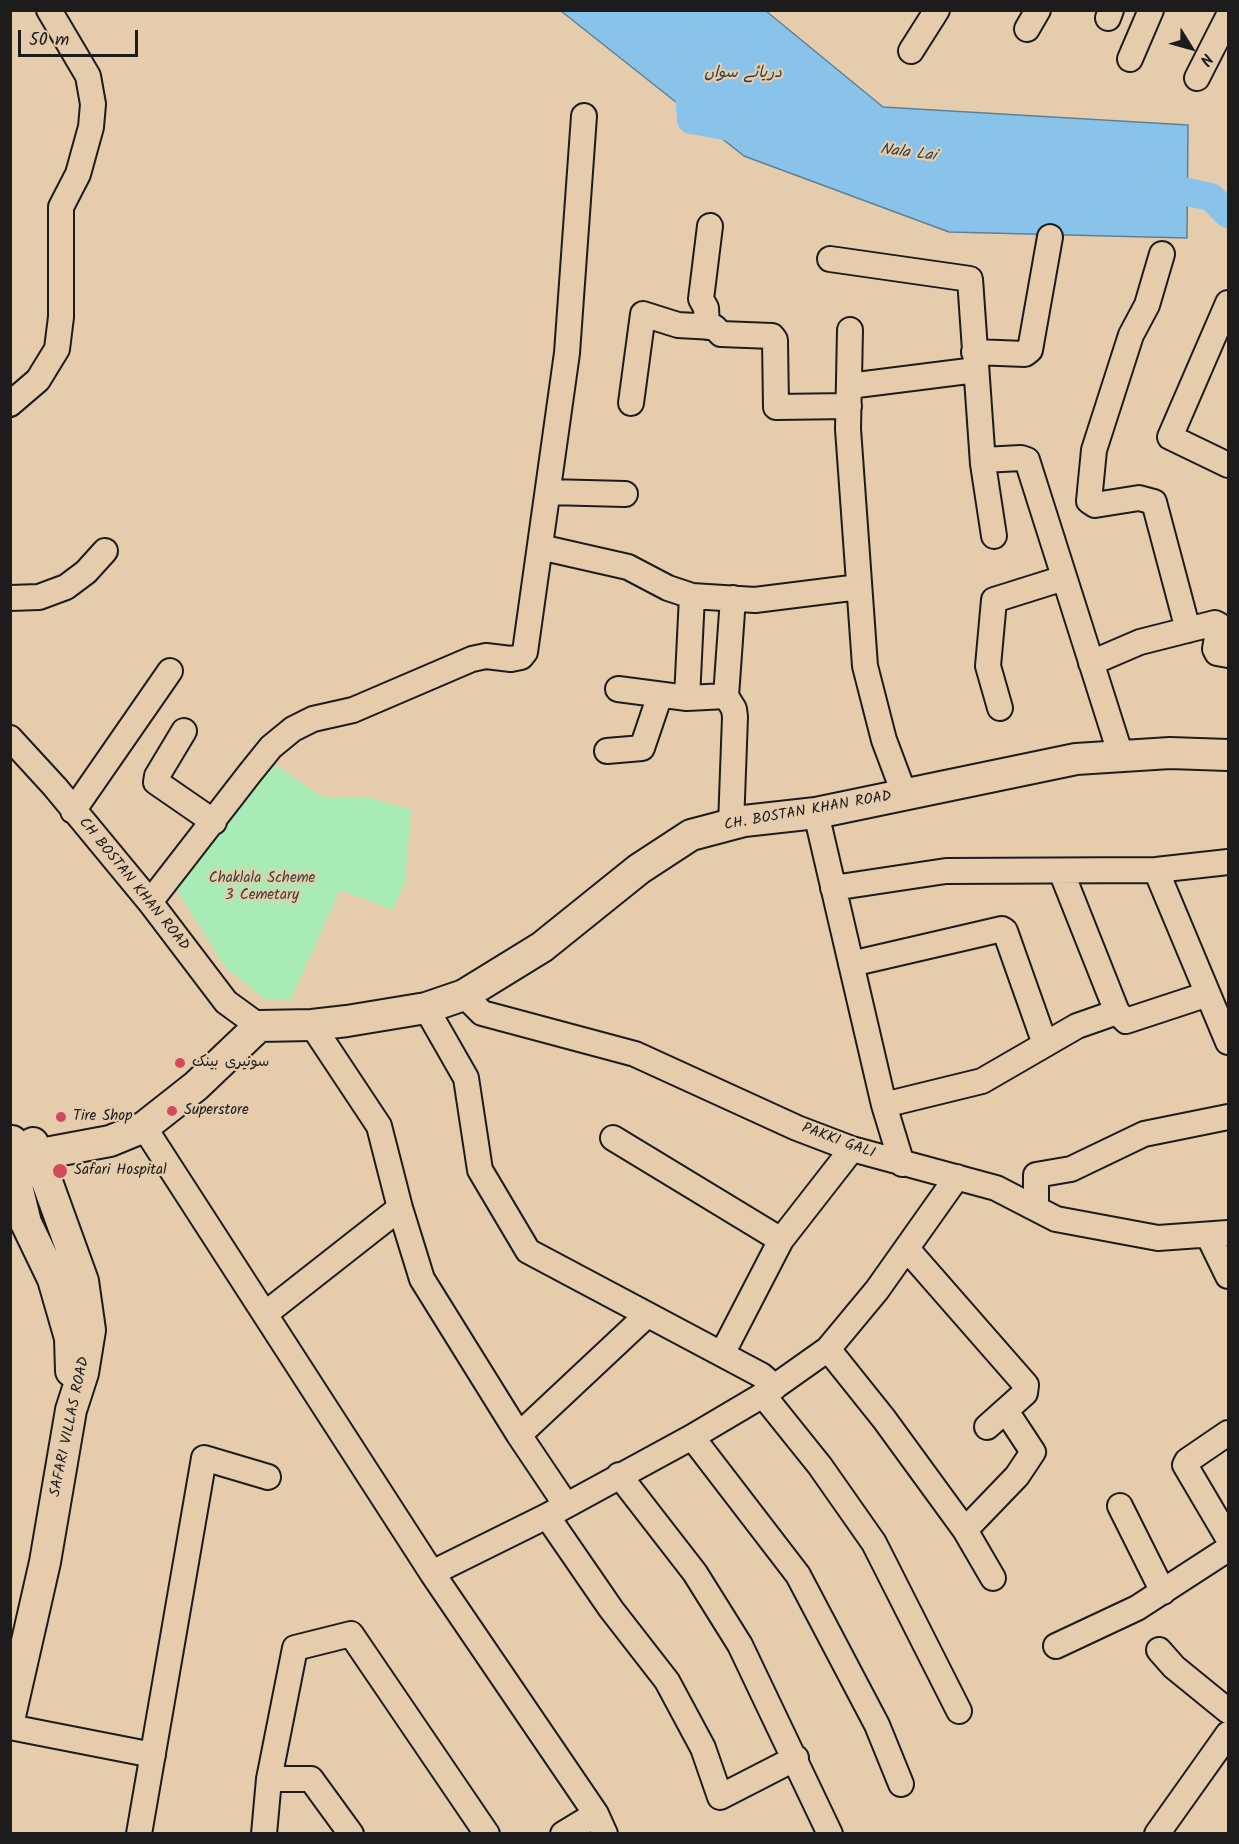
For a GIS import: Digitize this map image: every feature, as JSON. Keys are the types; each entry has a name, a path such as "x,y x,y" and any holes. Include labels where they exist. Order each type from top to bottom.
{"main road":[{"name":"CH. BOSTAN KHAN ROAD","path":"259,1026 312,1025 426,1008 464,995 542,947 639,869 691,835 731,825 816,813 905,796 1076,759 1170,753 1228,755"},
{"path":"24,1151 110,1141 144,1127 196,1086 259,1026"},
{"name":"SAFARI VILLAS ROAD","path":"10,1716 45,1562 71,1410 83,1373 90,1330 83,1281 24,1151"}],"street":[{"path":"10,404 38,380 57,349 61,317 61,207 78,174 92,127 93,104 88,76 49,10"},
{"path":"911,51 937,10"},
{"path":"1130,59 1151,10"},
{"path":"1197,78 1228,17"},
{"path":"150,902 271,747 293,729 313,719 353,710 472,659 486,656 511,659 522,657 525,652 567,353 584,116"},
{"path":"707,327 706,308 701,298 710,226"},
{"path":"631,403 643,314 678,325 717,329 721,334 772,336 775,340 776,407 849,396 975,361 1024,354 1030,350 1050,237"},
{"path":"1162,254 1147,305 1131,335 1094,450 1089,501 1095,505 1140,498 1154,502 1188,630"},
{"path":"830,259 970,279 983,460 994,536"},
{"path":"1228,303 1170,437 1228,465"},
{"path":"850,330 848,429 865,666 884,740 905,796"},
{"path":"983,460 1027,460 1121,756"},
{"path":"548,492 625,494"},
{"path":"540,547 628,567 668,588 692,596 755,600 860,587"},
{"path":"10,598 39,597 66,587 86,572 105,551"},
{"path":"999,708 988,666 994,600 1064,578"},
{"path":"687,698 692,596"},
{"path":"731,825 735,709 726,696 733,598"},
{"path":"1091,663 1140,642 1219,625 1215,649 1217,653 1228,655"},
{"path":"73,811 170,670"},
{"path":"618,689 687,698 726,696"},
{"path":"607,751 642,748 660,695"},
{"path":"184,731 157,776 156,782 214,822"},
{"name":"CH BOSTAN KHAN ROAD","path":"10,738 55,786 73,811 150,902 226,1002 259,1026"},
{"path":"816,813 884,1106 903,1164"},
{"path":"833,888 946,871 1155,870 1228,862"},
{"path":"1155,870 1228,1042"},
{"path":"1061,871 1117,1012 1126,1021 1208,994"},
{"path":"851,964 1002,929 1005,931 1045,1044"},
{"name":"PAKKI GALI","path":"464,995 483,1013 635,1054 797,1128 852,1149 996,1188 1056,1219 1158,1238 1218,1234"},
{"path":"426,1008 466,1078 480,1170 528,1251 761,1375 769,1391 874,1543 959,1711"},
{"path":"884,1106 982,1081 1077,1026 1117,1012"},
{"path":"312,1025 379,1126 400,1208 422,1279 519,1435 611,1609 667,1681 703,1748 720,1797 796,1758"},
{"path":"1036,1208 1036,1175 1071,1168 1144,1134 1228,1117"},
{"path":"144,1127 432,1573 600,1824 564,1833"},
{"path":"613,1138 781,1240"},
{"path":"722,1354 781,1240 852,1149"},
{"path":"432,1573 557,1510 692,1437 769,1391 828,1349 877,1290 957,1177"},
{"path":"265,1314 400,1208"},
{"path":"1218,1234 1228,1276"},
{"path":"907,1249 1026,1385 1026,1393 987,1427"},
{"path":"519,1435 647,1315"},
{"path":"828,1349 884,1419 964,1530 993,1578"},
{"path":"964,1530 1017,1476 1033,1452 1006,1411"},
{"path":"1228,1433 1187,1461 1185,1465 1228,1538"},
{"path":"692,1437 798,1575 877,1725 901,1784"},
{"path":"139,1833 204,1458 268,1477"},
{"path":"619,1475 695,1573 740,1645 830,1833"},
{"path":"1120,1506 1163,1592"},
{"path":"1056,1646 1137,1608 1228,1549"},
{"path":"264,1833 268,1779 295,1648 351,1634 487,1833"},
{"path":"1159,1650 1174,1667 1228,1711"},
{"path":"10,1727 153,1755"},
{"path":"1157,1833 1228,1734"},
{"path":"268,1779 311,1779 351,1833"}],"green space":[{"name":"Chaklala Scheme 3 Cemetary","path":"266,759 323,797 370,798 411,810 405,882 393,910 340,890 291,999 265,999 225,967 175,887"}],"water":[{"name":"دریائے سواں","path":"561,11 766,11 883,107 1188,125 1187,238 949,232 744,156"}],"waterway":[{"name":"Nala Lai","path":"679,10 684,16 691,120 737,128"},
{"name":"Nala Lai","path":"1149,184 1211,197 1228,214"}],"place":[{"name":"سونیری بینک","path":"180,1063"},
{"name":"Superstore","path":"172,1111"},
{"name":"Tire Shop","path":"61,1117"},
{"name":"Safari Hospital","path":"60,1171"}]}
